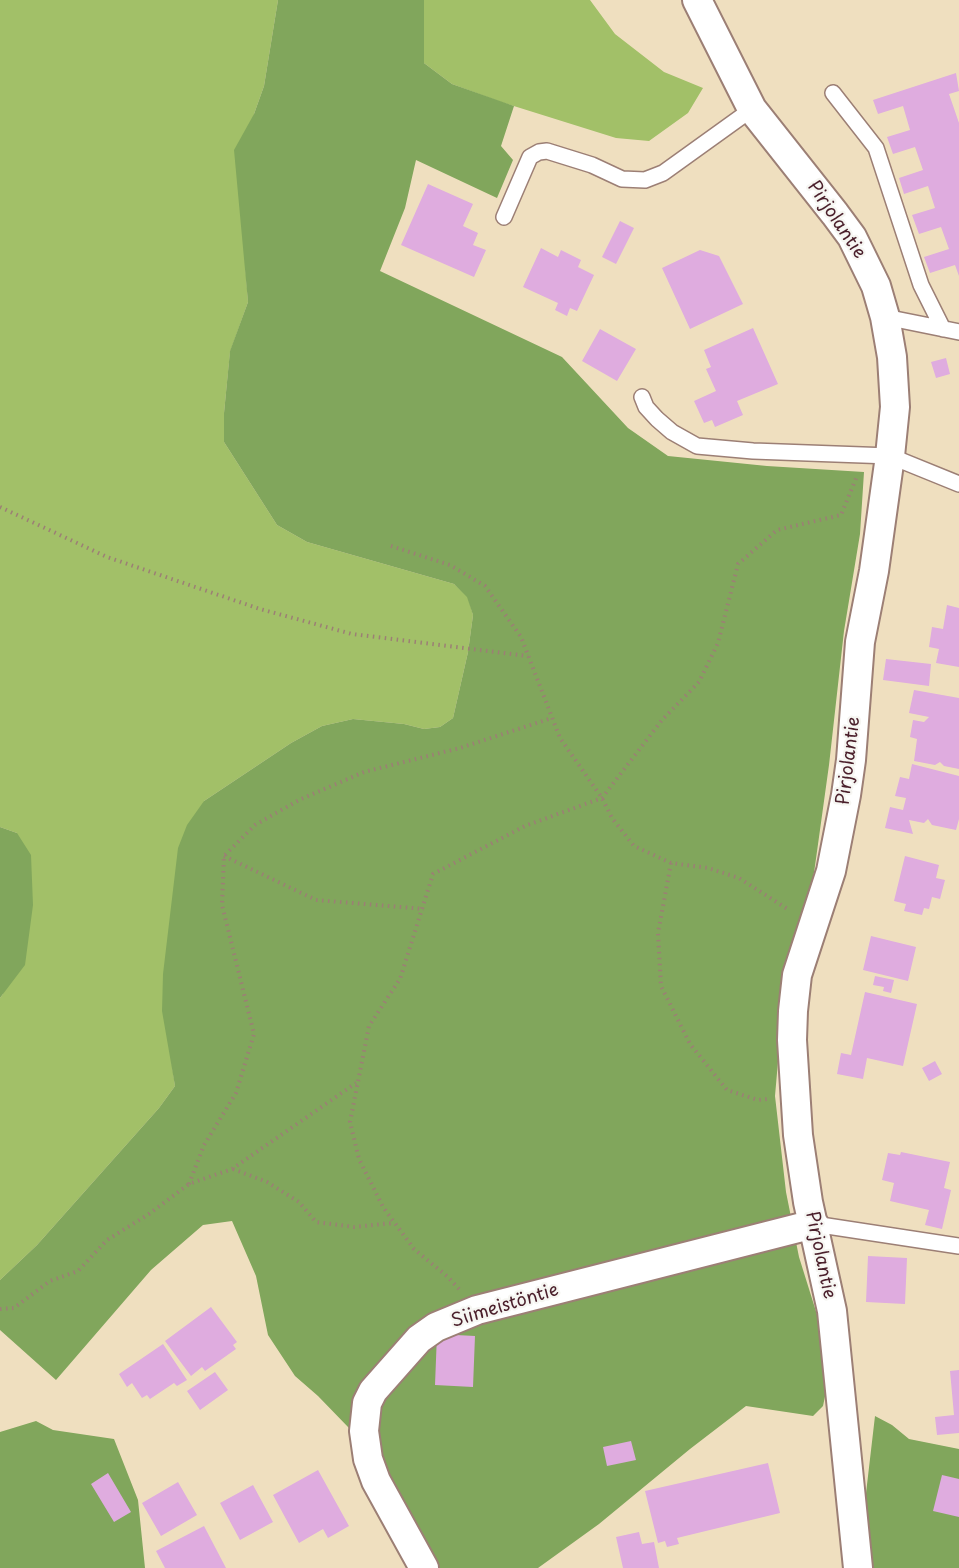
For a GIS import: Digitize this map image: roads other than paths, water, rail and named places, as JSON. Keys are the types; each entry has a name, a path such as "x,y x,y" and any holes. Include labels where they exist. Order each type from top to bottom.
{"street":[{"name":"Pirjolantie","path":"697,0 752,109 852,237 876,286 885,317 894,380 895,407 878,456 874,571 860,642 846,795 831,871 797,975 792,1040 803,1172 832,1311 858,1568"},
{"name":"Siimeistöntie","path":"424,1568 372,1471 364,1431 367,1402 373,1391 419,1340 436,1327 477,1310 814,1224"}],"lane":[{"path":"833,93 876,148 921,285 944,329"},
{"path":"504,217 530,157 539,152 547,151 592,165 622,179 645,180 663,173 752,109"},
{"path":"885,317 959,332"},
{"path":"642,398 646,407 657,419 672,432 697,446 753,451 878,456 959,484"},
{"path":"814,1224 959,1246"}]}
